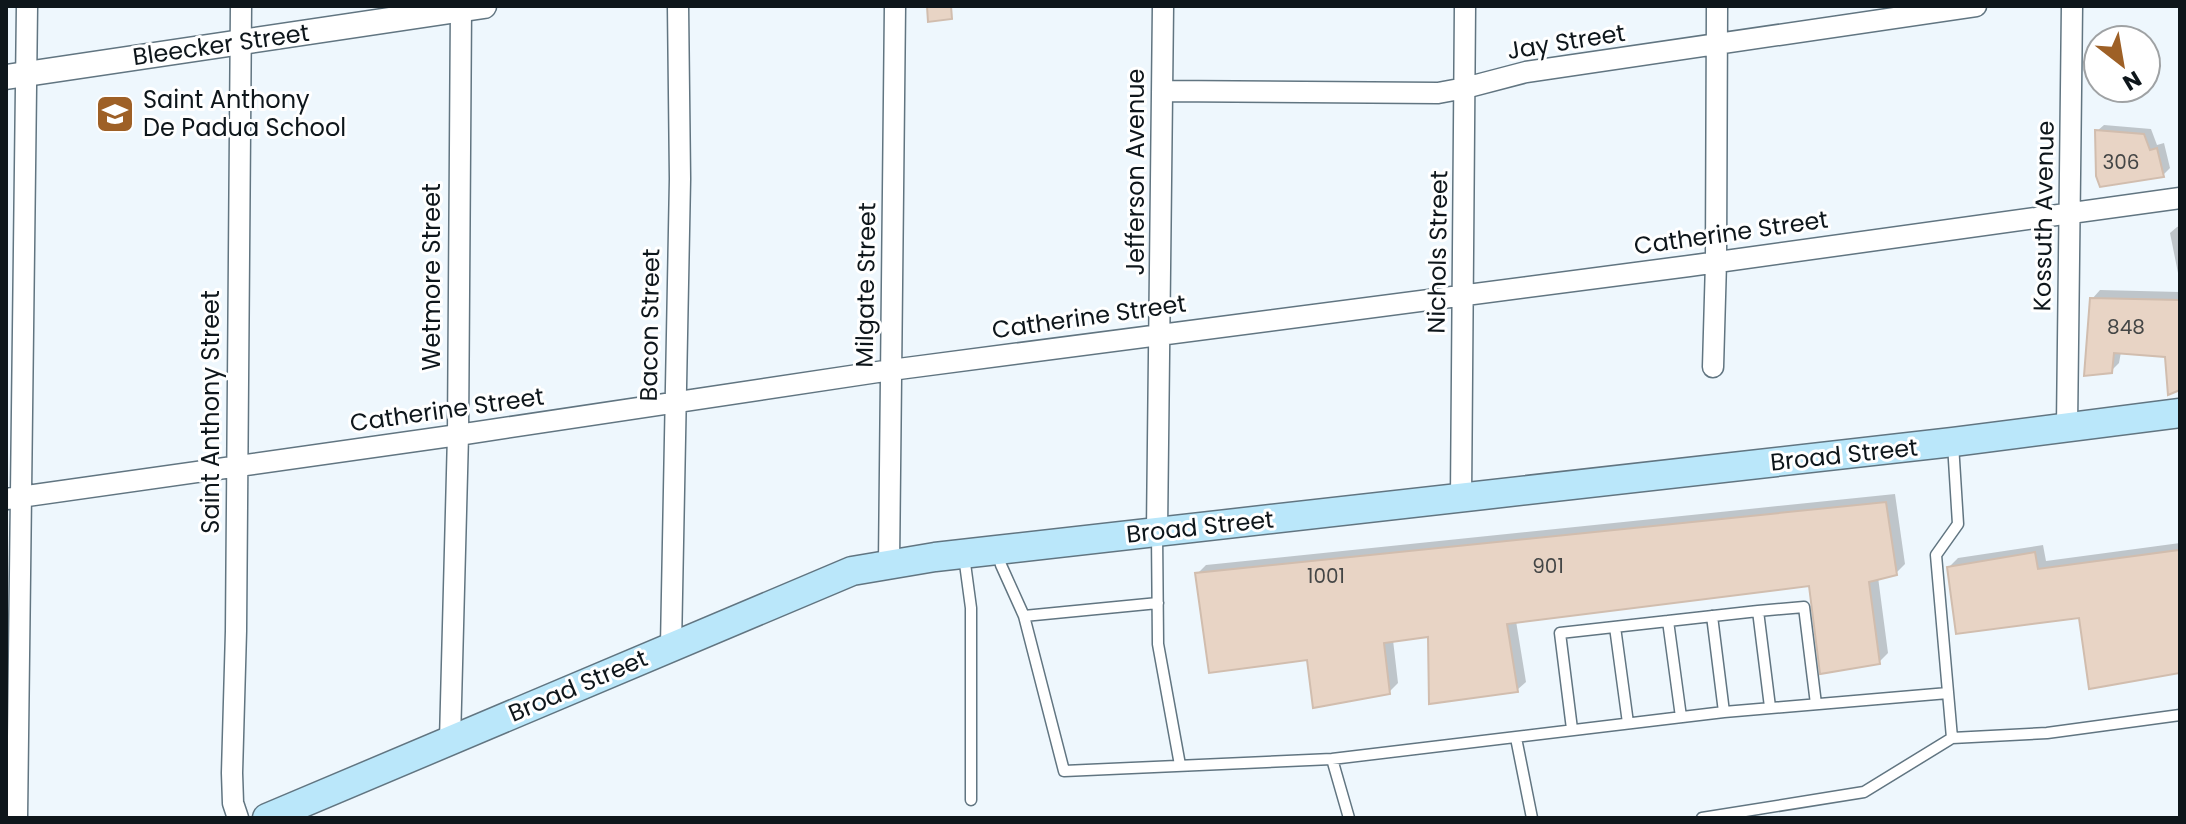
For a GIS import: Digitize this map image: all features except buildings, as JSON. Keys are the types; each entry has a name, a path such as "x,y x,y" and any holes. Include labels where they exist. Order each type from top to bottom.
{"main road":[{"name":"Broad Street","path":"267,818 852,571 997,550 1953,442 2180,413"}],"street":[{"path":"17,818 12,681 16,75 27,6"},
{"name":"Saint Anthony Street","path":"238,818 233,803 232,773 241,6"},
{"name":"Bacon Street","path":"671,646 680,179 678,6"},
{"name":"Milgate Street","path":"889,564 895,6"},
{"name":"Jefferson Avenue","path":"1157,531 1163,6"},
{"name":"Nichols Street","path":"1461,498 1465,6"},
{"path":"1713,367 1717,6"},
{"name":"Jay Street","path":"1162,91 1438,93 1526,72 1976,6"},
{"name":"Kossuth Avenue","path":"2067,427 2072,6"},
{"name":"Bleecker Street","path":"16,75 468,7"},
{"name":"Wetmore Street","path":"450,741 468,7"},
{"name":"Catherine Street","path":"14,498 891,370 2180,198"}],"lane":[{"path":"1952,738 1936,555 1958,524 1953,442"},
{"path":"1157,531 1158,644 1180,765"},
{"path":"997,550 1024,616 1064,771 1332,759 1770,707 1948,693"},
{"path":"964,554 971,608 971,800"},
{"path":"1024,616 1158,603"},
{"path":"1572,729 1560,633 1758,611 1804,607 1816,704"},
{"path":"1758,611 1770,707"},
{"path":"1712,616 1724,712"},
{"path":"1668,621 1681,717"},
{"path":"1615,627 1628,723"},
{"path":"1702,818 1864,792 1952,738 2047,733 2180,715"},
{"path":"1516,738 1532,818"},
{"path":"1332,759 1349,818"}],"place":[{"name":"Saint Anthony De Padua School","path":"115,114"}]}
